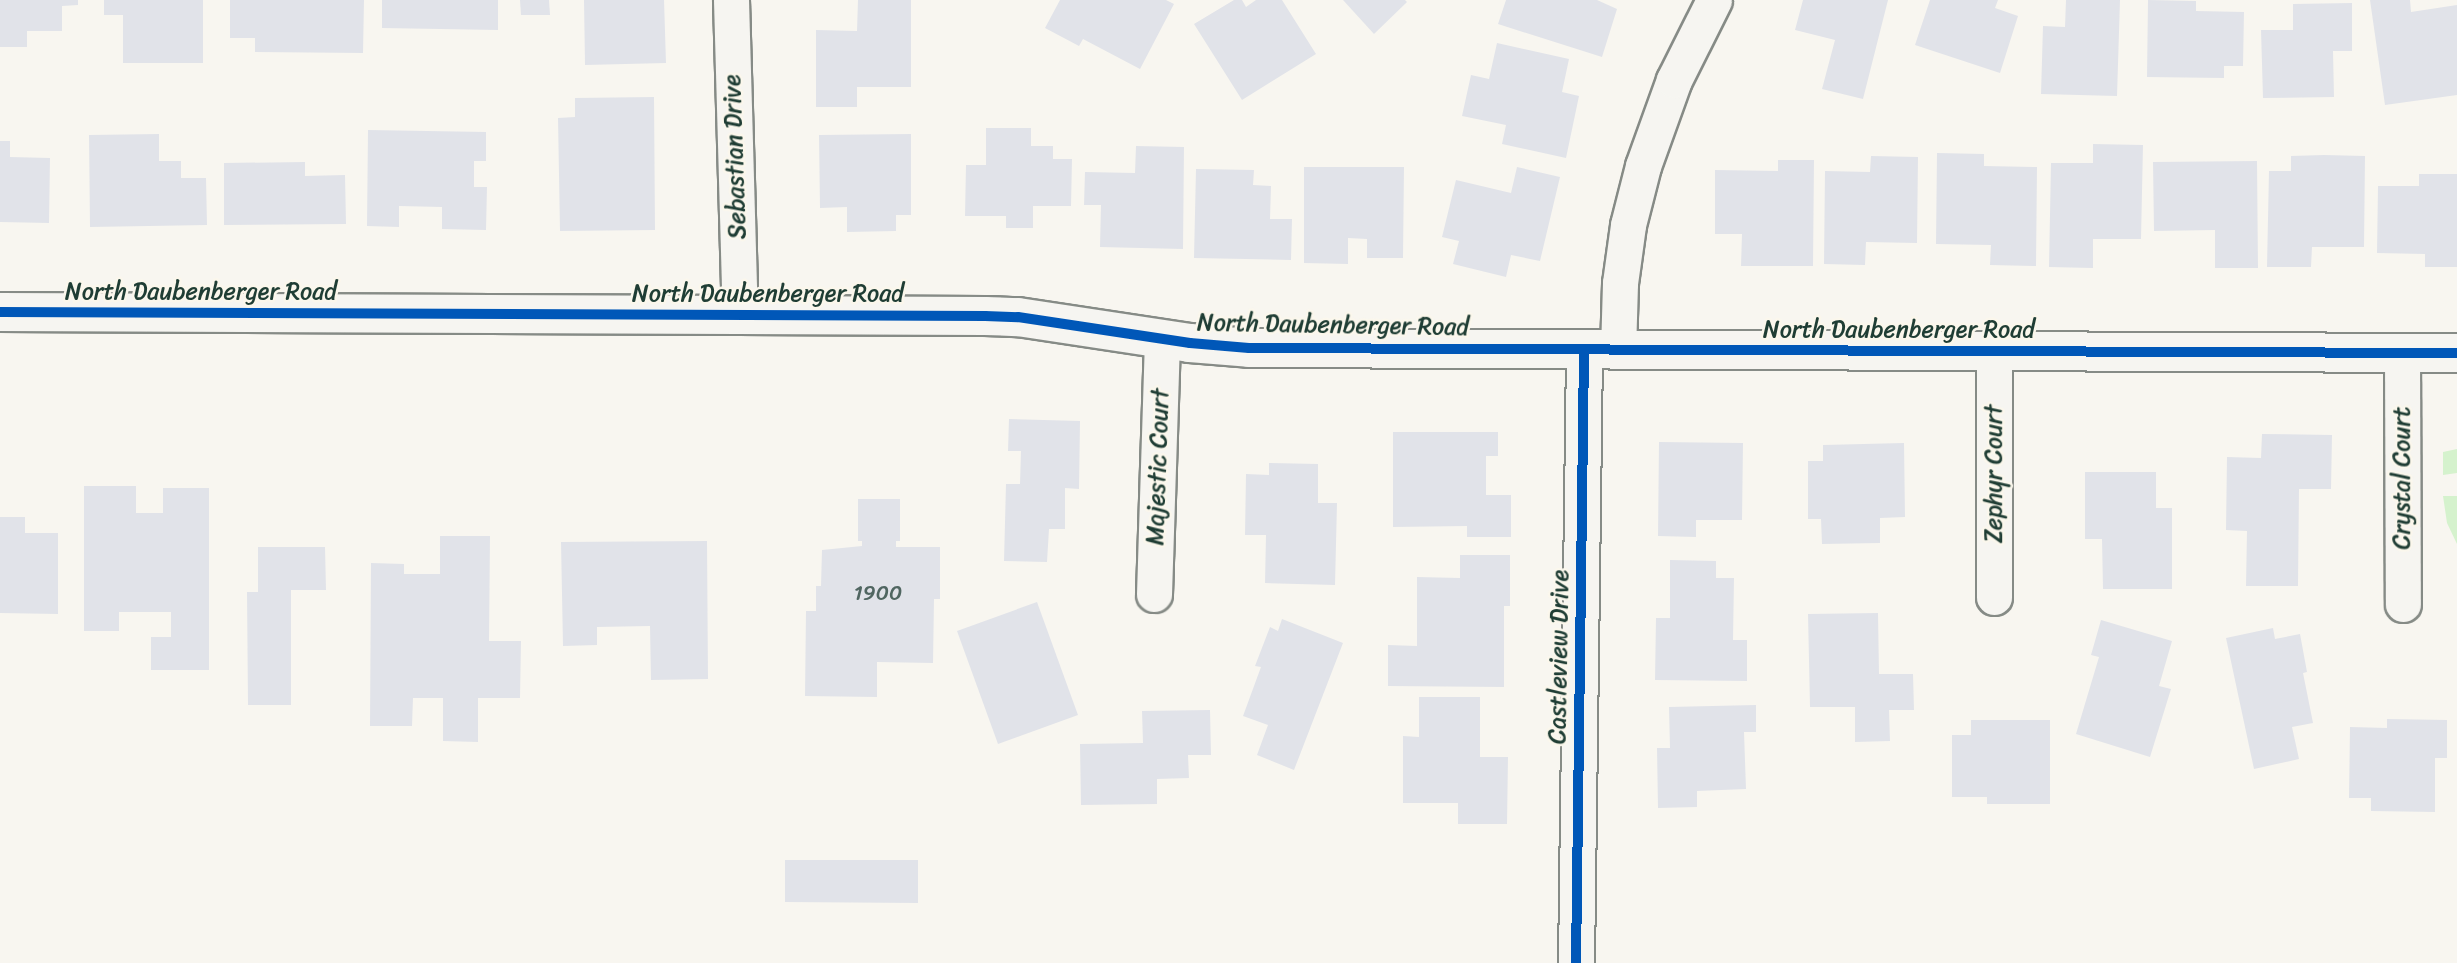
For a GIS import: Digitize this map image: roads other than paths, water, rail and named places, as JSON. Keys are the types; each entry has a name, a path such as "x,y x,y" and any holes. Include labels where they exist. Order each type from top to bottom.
{"street":[{"name":"Sebastian Drive","path":"731,0 740,314"},
{"name":"Castleview Drive","path":"1576,963 1601,351 1620,283 1628,225 1643,166 1670,89 1714,0"},
{"name":"North Daubenberger Road","path":"0,312 1018,317 1162,339 1249,348 2457,354"},
{"name":"Majestic Court","path":"1154,594 1162,339"},
{"name":"Zephyr Court","path":"1994,351 1994,597"},
{"name":"Crystal Court","path":"2402,353 2403,604"}]}
